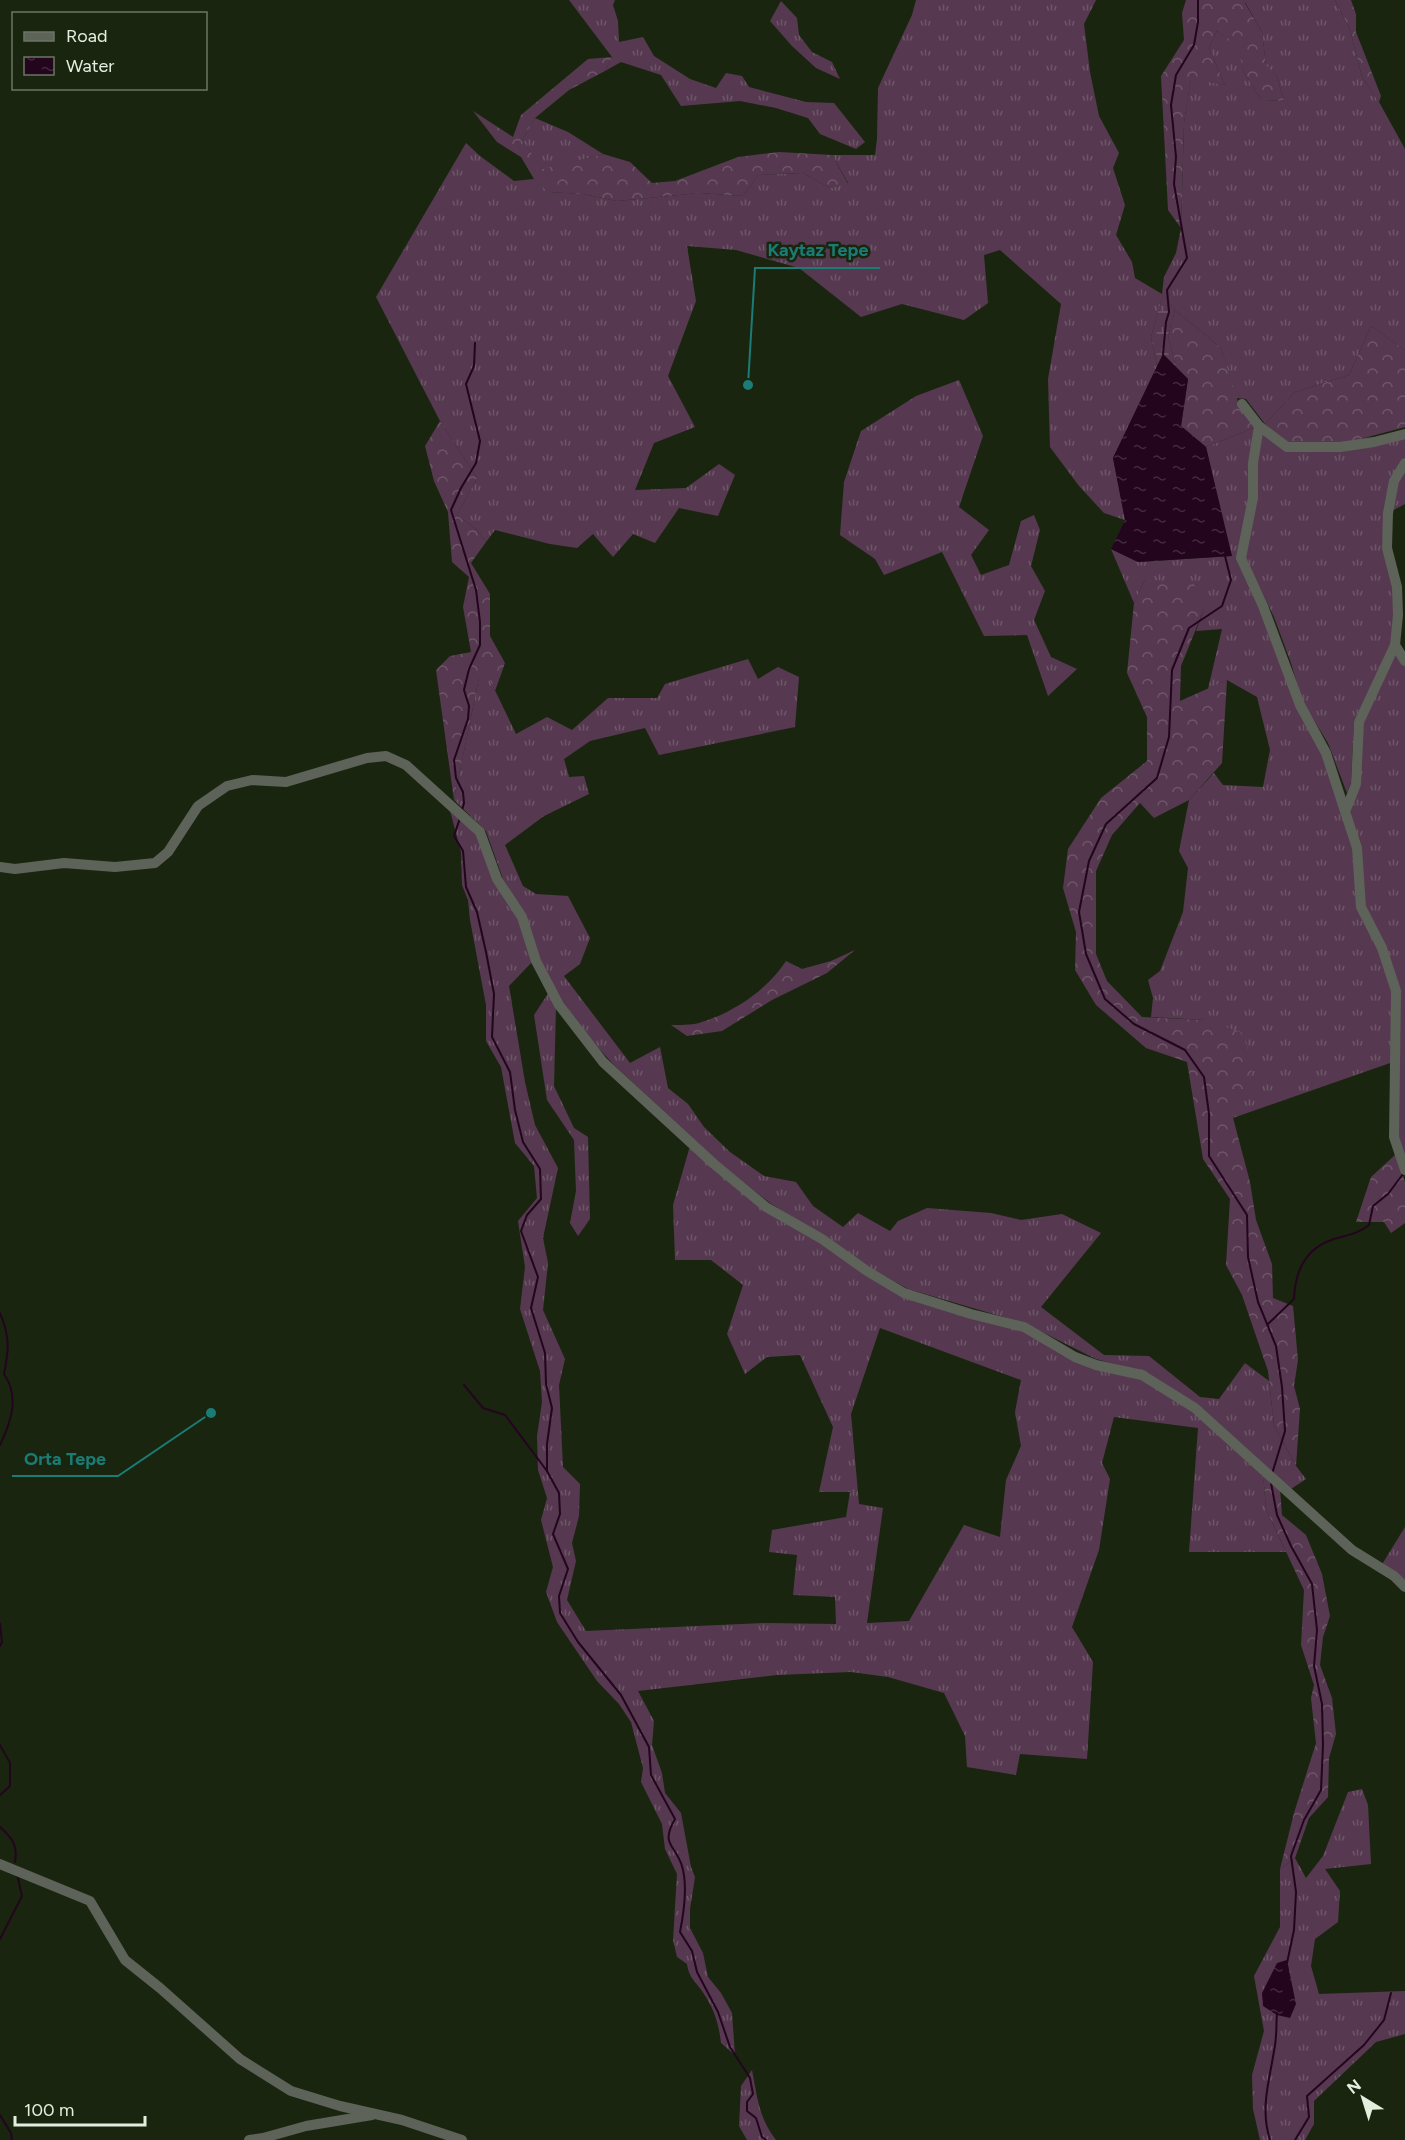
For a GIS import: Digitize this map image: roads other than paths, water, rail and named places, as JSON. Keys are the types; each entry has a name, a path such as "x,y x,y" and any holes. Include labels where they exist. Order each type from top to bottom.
{"street":[{"path":"1242,404 1259,426 1287,447 1340,447 1405,434"},
{"path":"1259,426 1253,463 1253,498 1241,558 1263,606 1300,705 1326,753 1357,848 1361,907 1382,948 1396,991 1394,1137 1405,1170"},
{"path":"1346,811 1356,784 1359,722 1395,645 1398,615 1397,587 1387,548 1388,513 1394,481 1405,463"},
{"path":"1395,645 1405,661"},
{"path":"0,867 15,869 64,863 115,867 154,863 168,852 198,806 227,786 252,780 286,782 367,758 386,756 406,765 480,832 497,879 522,917 536,961 559,1005 603,1062 714,1164 766,1207 822,1239 867,1271 904,1293 971,1314 1024,1327 1075,1357 1096,1365 1142,1376 1195,1408 1352,1550 1394,1576 1405,1587"},
{"path":"0,1864 90,1901 125,1960 240,2059 291,2091 402,2120 462,2140"},
{"path":"249,2140 306,2126 376,2114"}],"water":[{"path":"1163,354 1188,379 1181,426 1206,447 1232,556 1138,562 1111,549 1125,520 1113,458"},
{"path":"1287,1960 1296,2004 1290,2018 1277,2015 1263,2006 1262,1993 1277,1963"}],"waterway":[{"path":"1163,354 1169,312 1167,290 1187,258 1174,184 1176,157 1171,105 1176,75 1194,45 1198,22 1198,0"},
{"path":"462,810 463,792 456,778 454,760 468,719 469,706 464,690 469,669 480,645 480,622 476,590 451,510 476,463 480,441 466,384 474,366 475,343"},
{"path":"1225,556 1231,580 1222,606 1189,628 1172,670 1169,737 1157,778 1106,824 1089,861 1079,912 1086,954 1105,999 1134,1024 1185,1050 1204,1077 1209,1114 1209,1156 1247,1215 1248,1257 1258,1302 1276,1346 1285,1431 1272,1474"},
{"path":"460,818 454,836 463,851 466,887 477,912 494,994 492,1037 510,1072 515,1110 523,1142 540,1169 541,1199 527,1215 521,1231 538,1277 531,1308 545,1353 546,1384 552,1408 547,1444 547,1471 559,1493 560,1514 553,1534 568,1569 559,1596 560,1613 578,1642 621,1695 649,1747 651,1775 675,1819 669,1839 682,1866 685,1882 680,1932 692,1951 697,1972 718,2012 730,2047 750,2078 753,2094 747,2102 747,2111 756,2118 762,2137 766,2140"},
{"path":"1268,1324 1294,1299 1299,1271 1309,1255 1324,1243 1357,1232 1369,1225 1373,1206 1388,1194 1403,1174"},
{"path":"0,1313 8,1343 4,1374 9,1383 13,1401 8,1427 0,1445"},
{"path":"464,1385 483,1408 505,1415 547,1471"},
{"path":"1271,1483 1277,1515 1312,1584 1317,1630 1314,1666 1322,1704 1321,1790 1304,1820 1291,1856 1296,1892 1294,1930 1287,1963"},
{"path":"0,1623 2,1642 0,1646"},
{"path":"0,1745 10,1763 10,1786 0,1795"},
{"path":"0,1827 13,1842 16,1851 15,1862"},
{"path":"0,1939 22,1896 17,1874"},
{"path":"1295,2140 1309,2117 1307,2096 1364,2045 1384,2020 1391,1993"},
{"path":"1270,2140 1266,2106 1276,2041 1277,2013"},
{"path":"0,2115 11,2133 12,2140"}],"place":[{"name":"Kaytaz Tepe","path":"748,385"},
{"name":"Orta Tepe","path":"211,1413"}]}
